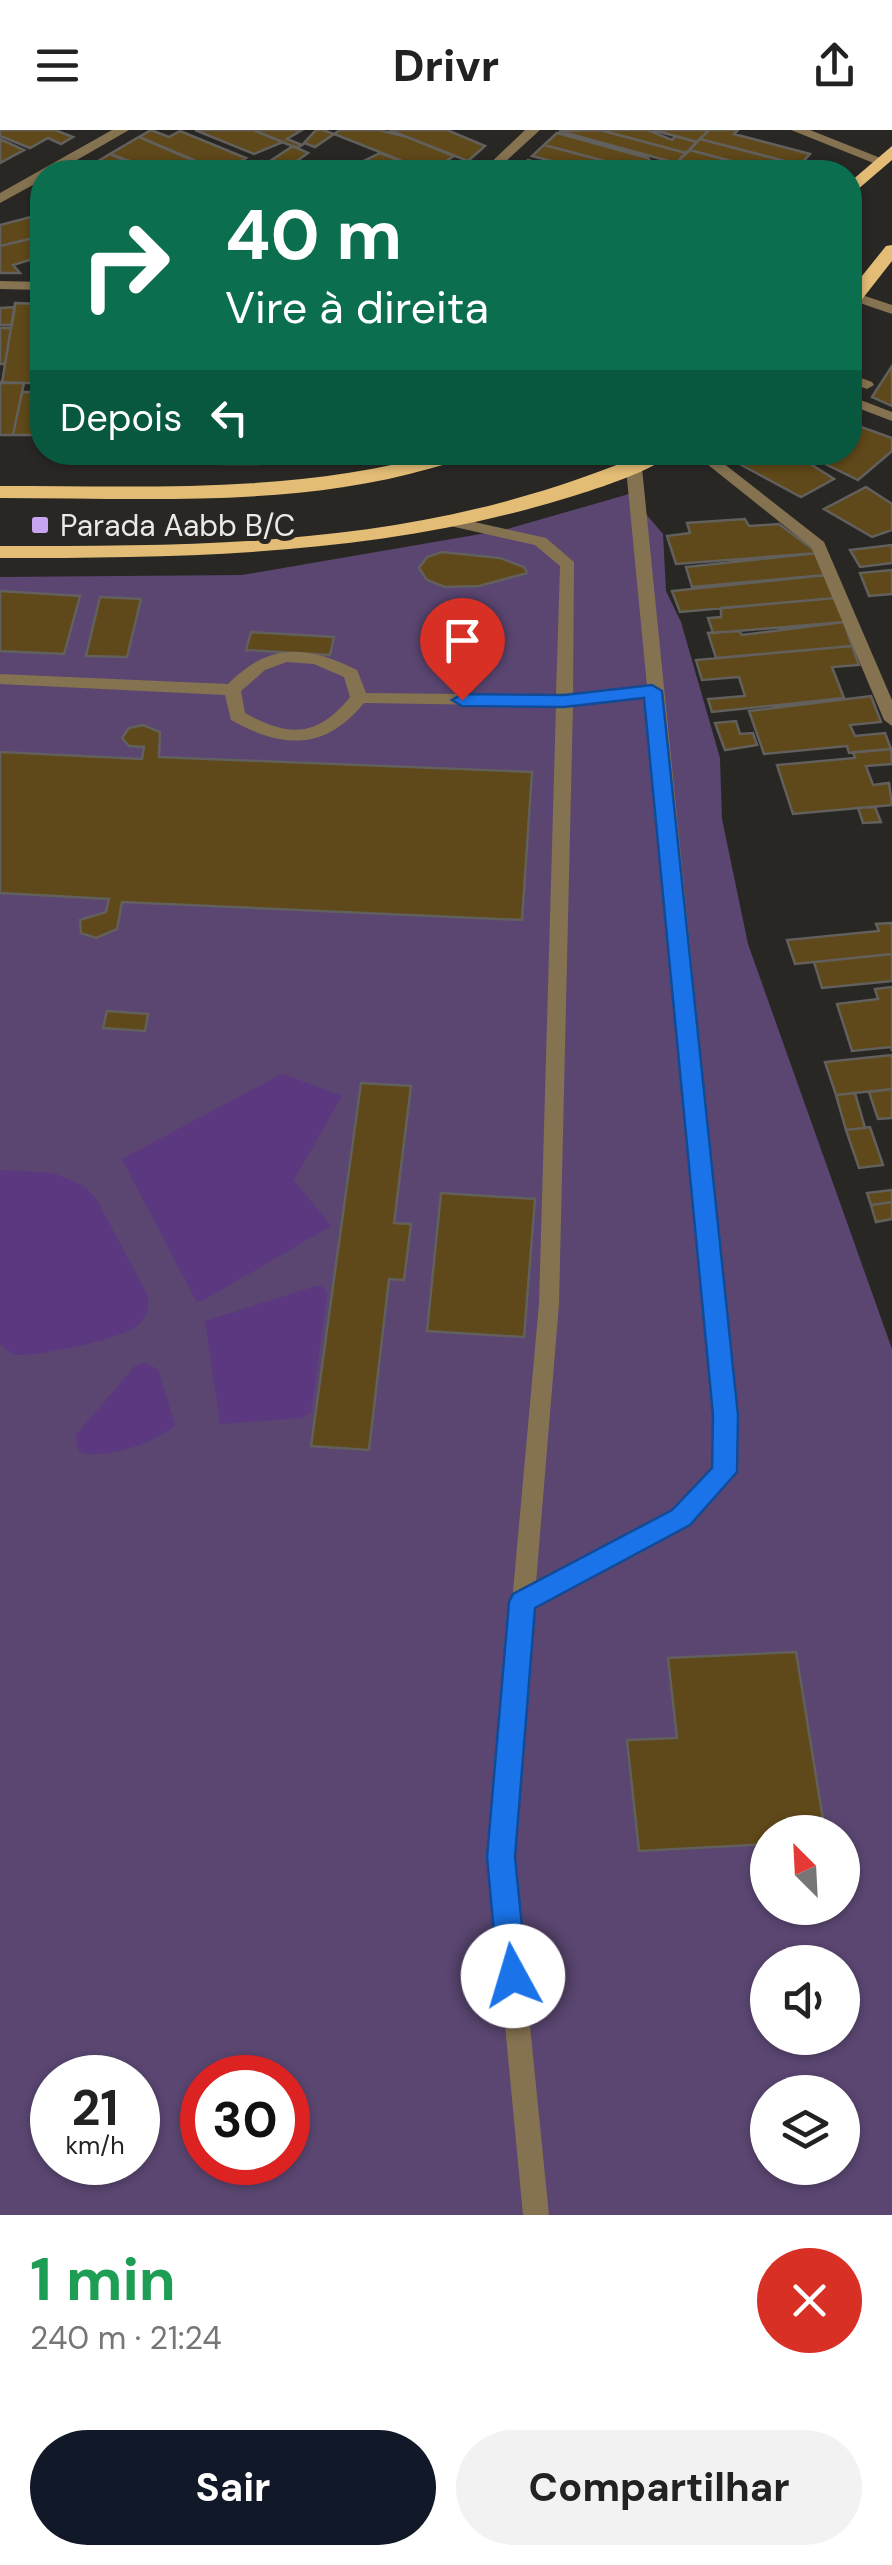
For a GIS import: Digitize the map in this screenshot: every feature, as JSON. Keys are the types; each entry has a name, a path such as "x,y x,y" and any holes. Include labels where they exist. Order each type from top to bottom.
{"main road":[{"path":"862,180 887,156"},
{"path":"862,288 892,250"},
{"path":"0,492 232,489 330,480 402,465"},
{"path":"0,552 199,552 308,546 452,522 640,465"}],"street":[{"path":"70,160 122,130"},
{"path":"500,160 534,130"},
{"path":"798,130 887,156"},
{"path":"0,199 30,182"},
{"path":"0,285 30,286"},
{"path":"862,302 892,310"},
{"path":"862,383 867,385"},
{"path":"862,405 892,416"},
{"path":"715,465 818,546 830,566 892,720"},
{"path":"522,1602 681,1518 724,1472 726,1415 652,691 634,468"},
{"path":"452,522 540,542 568,565 548,1304 501,1857 536,2215"},
{"path":"232,690 250,668 285,656 322,658 351,674 359,698"},
{"path":"0,679 232,690"},
{"path":"232,690 237,716 266,734 280,735 306,736 342,723 359,698"},
{"path":"359,698 564,701 652,691"}],"shaded area":[{"path":"629,494 663,534 666,591 681,622 720,758 722,819 748,944 892,1349 892,2215 0,2215 0,577 242,575 504,530"},
{"path":"282,1074 342,1096 294,1180 331,1226 204,1300 196,1301 122,1159"},
{"path":"0,1170 53,1173 84,1186 97,1200 148,1296 147,1312 138,1325 100,1341 46,1352 18,1355 0,1344"},
{"path":"323,1287 327,1294 311,1412 301,1418 220,1424 205,1321"},
{"path":"144,1363 158,1369 175,1425 156,1438 115,1452 79,1451 75,1436 135,1366"}],"building":[{"path":"0,130 55,130 73,137 61,144 48,138 30,148 0,136"},
{"path":"151,130 169,137 180,131 246,158 194,160 139,137"},
{"path":"195,130 253,130 283,142 254,154"},
{"path":"253,130 302,130 287,139 302,145 297,148"},
{"path":"316,130 334,134 315,147 304,143"},
{"path":"340,130 379,130 454,156 448,160 400,160 334,134"},
{"path":"389,130 447,130 485,146 465,160"},
{"path":"600,130 686,153 679,160 665,160 559,131"},
{"path":"600,130 648,130 672,140 676,136 697,142 686,153"},
{"path":"653,130 704,130 708,131 697,142"},
{"path":"709,130 738,130 734,134 810,154 805,160 781,160 700,139"},
{"path":"557,133 650,160 601,160 544,145"},
{"path":"139,137 192,160 127,160 110,154"},
{"path":"0,139 24,150 0,163"},
{"path":"700,139 780,160 727,160 690,150"},
{"path":"544,145 601,160 548,160 532,156"},
{"path":"293,146 308,153 298,160 272,160"},
{"path":"690,150 727,160 679,160"},
{"path":"380,153 396,159 395,160 366,160"},
{"path":"110,154 124,160 100,160"},
{"path":"30,217 30,239 0,246 0,225"},
{"path":"30,239 30,260 13,265 20,273 0,273 0,246"},
{"path":"15,303 30,304 30,383 2,383"},
{"path":"15,307 12,325 0,325 0,308"},
{"path":"0,328 11,328 5,364 0,364"},
{"path":"892,366 892,406 872,397"},
{"path":"0,382 24,383 13,435 0,435"},
{"path":"22,392 30,392 30,435 13,435"},
{"path":"862,427 892,438 892,451 858,480 827,465 862,465"},
{"path":"741,465 812,465 834,479 801,497"},
{"path":"866,487 892,504 892,530 872,537 824,509"},
{"path":"745,519 749,526 779,524 818,553 676,564 667,536 690,533 687,523"},
{"path":"892,545 892,563 860,567 850,550"},
{"path":"442,552 500,558 524,567 527,573 479,586 445,587 427,580 419,568 427,557"},
{"path":"818,553 826,575 692,587 686,567"},
{"path":"892,570 892,594 869,596 860,573"},
{"path":"826,575 835,598 680,612 672,591"},
{"path":"0,591 80,596 64,654 0,651"},
{"path":"100,597 141,599 127,657 86,656"},
{"path":"835,598 844,622 713,633 708,618 721,617 721,608"},
{"path":"844,622 852,646 716,658 708,633 739,631 742,635"},
{"path":"251,632 334,637 330,655 246,650"},
{"path":"852,646 859,665 832,667 844,698 712,712 708,699 745,696 739,677 702,680 696,660"},
{"path":"871,696 881,722 850,725 855,736 885,733 891,749 849,753 847,746 764,754 749,711"},
{"path":"736,721 740,734 753,733 757,745 725,750 715,723"},
{"path":"143,725 160,732 159,757 532,772 522,920 122,902 117,929 96,938 81,933 80,920 106,912 109,899 0,893 0,752 142,759 144,747 129,746 122,738 129,728"},
{"path":"891,749 892,764 866,766 873,785 889,783 892,805 793,814 777,765 855,758 853,752"},
{"path":"875,807 881,822 863,823 858,808"},
{"path":"892,923 892,954 795,964 787,940 879,931 876,924"},
{"path":"892,954 892,981 822,988 814,962"},
{"path":"892,987 892,1051 891,1047 852,1051 837,1004 878,999 875,989"},
{"path":"107,1011 148,1014 145,1031 103,1028"},
{"path":"892,1055 892,1089 836,1095 825,1062"},
{"path":"361,1083 411,1086 394,1223 411,1224 404,1280 389,1279 369,1450 311,1446"},
{"path":"892,1089 892,1118 878,1119 869,1092"},
{"path":"855,1093 865,1128 846,1130 836,1095"},
{"path":"870,1127 883,1165 859,1168 846,1130"},
{"path":"892,1190 892,1202 871,1205 867,1193"},
{"path":"441,1193 535,1199 524,1337 427,1331"},
{"path":"892,1202 892,1219 876,1222 871,1205"},
{"path":"796,1652 822,1815 750,1815 750,1845 639,1851 627,1740 677,1738 668,1658"}],"place":[{"name":"Parada Aabb B/C","path":"40,525"}],"route":[{"path":"462,700 564,701 652,691 726,1415 724,1472 681,1518 522,1602 501,1857 513,1976"}]}
